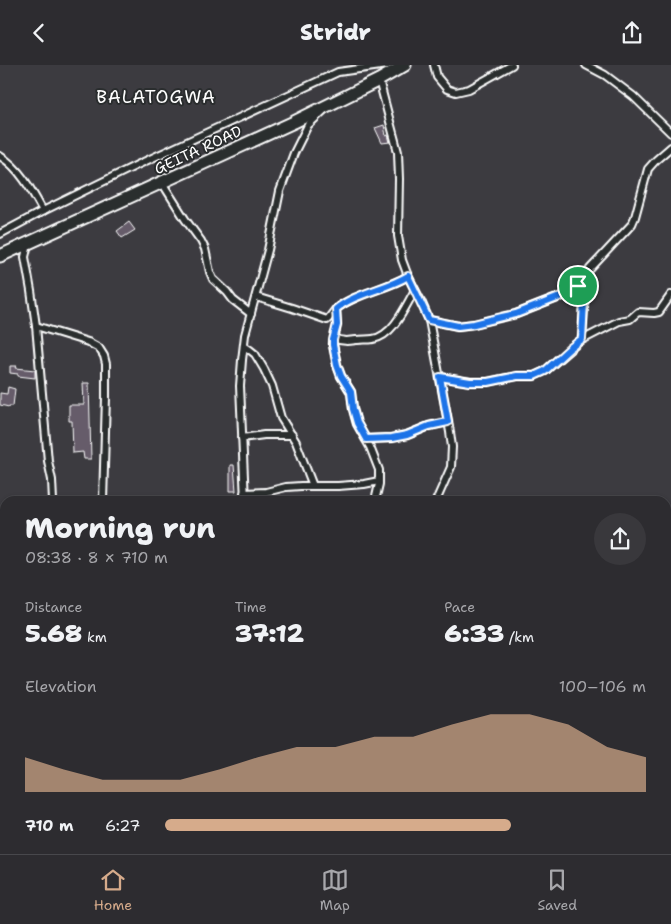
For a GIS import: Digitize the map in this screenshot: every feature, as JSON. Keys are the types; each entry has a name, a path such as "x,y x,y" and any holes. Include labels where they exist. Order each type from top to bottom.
{"highway":[{"name":"GEITA ROAD","path":"0,256 166,181 379,80 405,65"}],"street":[{"path":"0,233 165,151 338,72 388,65"},
{"path":"434,65 437,77 447,89 456,92 469,89 512,65"},
{"path":"586,65 605,75 633,96 671,133"},
{"path":"379,80 398,152 398,236 402,260 429,320 452,447 451,467 438,496"},
{"path":"244,496 240,386 244,346 251,314 268,250 280,191 294,153 308,125 331,103"},
{"path":"429,320 458,326 474,324 516,314 570,293 632,224 648,169 671,147"},
{"path":"0,156 7,160 29,187 43,211"},
{"path":"166,181 164,184 205,249 213,279 233,300 251,314"},
{"path":"28,243 25,257 36,325 53,496"},
{"path":"256,297 327,320 344,303 396,283 408,276"},
{"path":"578,286 584,302 582,339"},
{"path":"334,338 346,341 368,340 384,334 396,323 415,290"},
{"path":"440,377 470,382 488,382 517,376 534,376 545,371 582,339 619,321 630,319 638,312 659,312 671,295"},
{"path":"336,309 337,325 333,345 337,365 341,376 351,392 357,423 379,470 380,481 376,496"},
{"path":"36,325 88,342 99,348 104,355 106,364 106,397 103,496"},
{"path":"244,346 255,355 264,369 272,386 281,418 292,435 313,486"},
{"path":"366,439 392,438 407,435 429,426 448,422"},
{"path":"242,437 292,435"},
{"path":"244,493 266,492 293,486 357,485 380,481"}],"building":[{"path":"384,125 386,136 388,135 390,142 382,143 375,128"},
{"path":"129,222 135,230 122,238 117,231"},
{"path":"10,366 35,370 35,378 10,373"},
{"path":"83,383 89,383 91,459 84,459 83,452 73,453 72,421 69,421 69,405 84,405"},
{"path":"8,387 15,389 13,406 9,407 0,405 0,393 7,394"},
{"path":"230,465 234,465 236,491 230,491"}],"district":[{"name":"BALATOGWA","path":"156,97"}],"route":[{"path":"408,276 429,320 458,326 516,314 570,293 578,286 584,302 582,339 545,371 534,376 517,376 488,382 470,382 440,377 448,422 392,438 366,439 361,432 353,409 351,392 341,376 333,345 337,325 336,309 338,307 408,276"}]}
